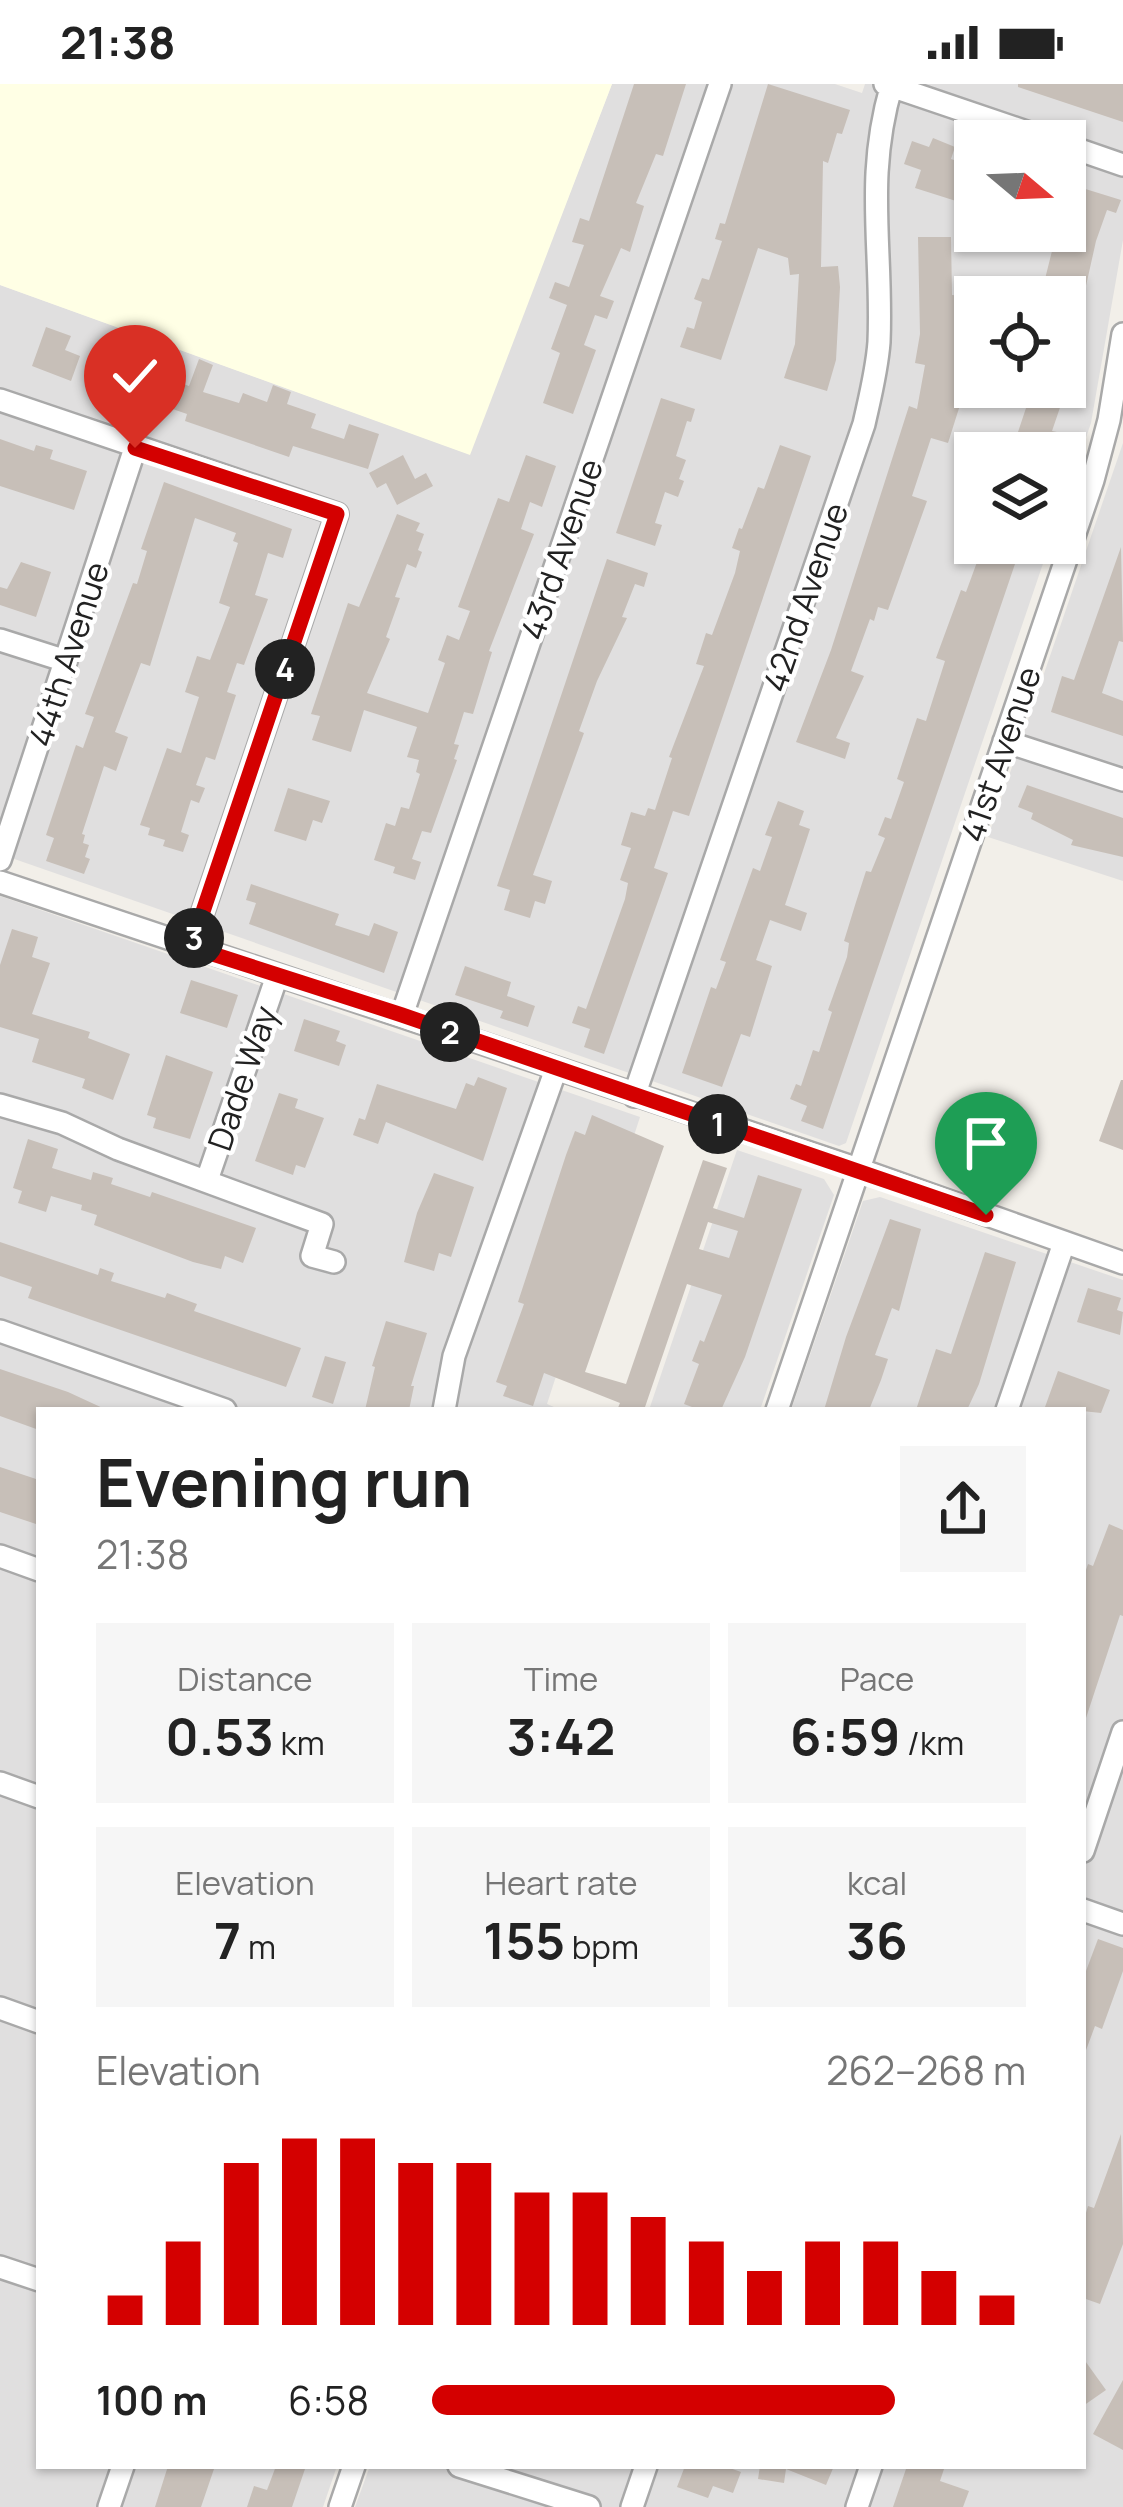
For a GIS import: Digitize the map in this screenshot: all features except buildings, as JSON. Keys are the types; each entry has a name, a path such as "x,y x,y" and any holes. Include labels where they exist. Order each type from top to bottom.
{"street":[{"name":"43rd Avenue","path":"402,1015 720,84"},
{"path":"889,85 992,120"},
{"name":"42nd Avenue","path":"634,1096 864,424 879,343 876,155 889,85"},
{"path":"1086,152 1123,165"},
{"name":"41st Avenue","path":"778,1407 1093,480 1123,334"},
{"path":"0,400 337,514 191,947"},
{"name":"44th Avenue","path":"0,860 135,448"},
{"path":"0,640 66,662"},
{"path":"1004,741 1123,780"},
{"path":"0,882 858,1169 1123,1263"},
{"name":"Dade Way","path":"207,1180 277,976"},
{"path":"445,1407 454,1356 556,1069"},
{"path":"0,1106 62,1123 118,1149 322,1224 312,1256 334,1262"},
{"path":"1008,1407 1064,1243"},
{"path":"0,1330 217,1407"},
{"path":"0,1556 36,1569"},
{"path":"1086,1842 1123,1732"},
{"path":"0,1783 36,1796"},
{"path":"1086,1911 1123,1924"},
{"path":"0,2008 36,2021"},
{"path":"0,2266 36,2279"},
{"path":"109,2507 122,2469"},
{"path":"340,2507 353,2469"},
{"path":"469,2469 590,2507"},
{"path":"632,2507 645,2469"},
{"path":"856,2507 870,2469"}],"shaded area":[{"path":"0,84 612,84 470,455 0,285"},
{"path":"612,84 835,84 862,93 865,84 1123,84 1123,240 1086,437 1086,432 954,432 954,564 1043,564 846,1143 839,1146 0,854 0,285 469,454"},
{"path":"1123,443 1123,881 988,837 1082,564 1086,564 1086,551"},
{"path":"0,896 640,1117 547,1404 554,1407 36,1407 36,2469 336,2469 323,2507 0,2507"},
{"path":"737,1150 824,1179 834,1195 761,1407 650,1407"},
{"path":"880,1197 1123,1280 1123,2507 355,2507 369,2469 1086,2469 1086,1407 792,1407 863,1201"}],"route":[{"path":"135,448 337,514 191,947 986,1215"}]}
